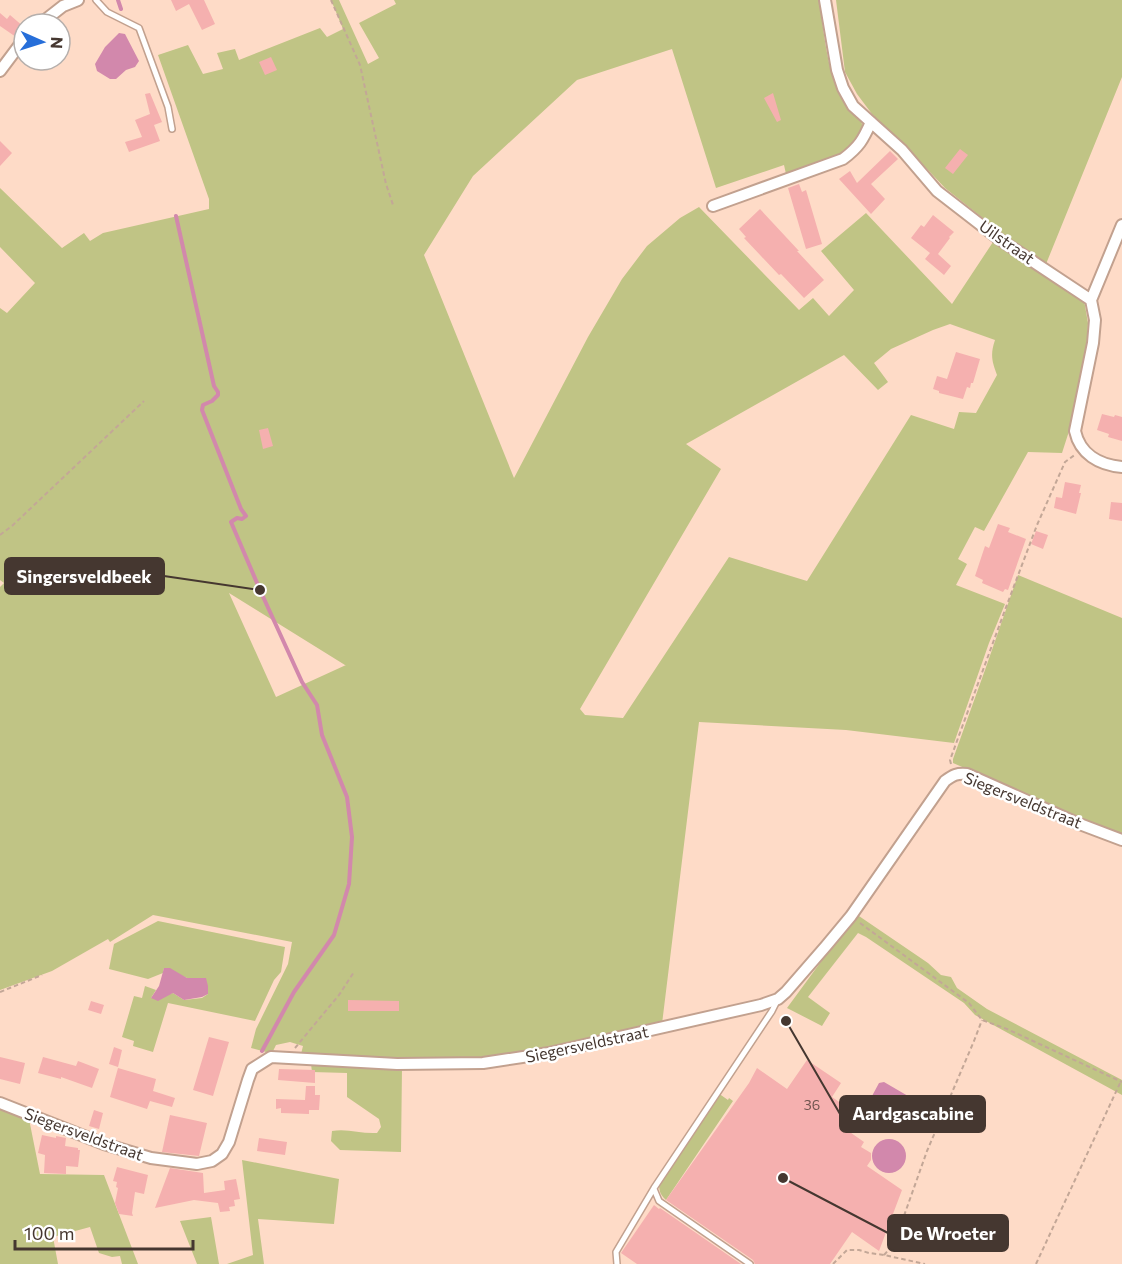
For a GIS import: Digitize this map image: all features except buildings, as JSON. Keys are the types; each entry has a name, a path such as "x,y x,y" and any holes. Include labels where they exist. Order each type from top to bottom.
{"street":[{"path":"55,12 78,0"},
{"name":"Uilstraat","path":"825,0 837,70 843,88 853,106 902,150 937,191 999,239 1091,300"},
{"path":"0,71 12,55"},
{"path":"713,206 843,159 864,139 871,122"},
{"path":"1122,225 1091,300 1095,320 1093,343 1075,431 1077,441 1098,462 1122,467"},
{"name":"Siegersveldstraat","path":"0,1103 113,1147 151,1158 197,1164 212,1161 222,1154 229,1142 252,1069 271,1057 397,1064 483,1063 549,1053 750,1008 777,999 805,972 850,916 945,781 952,775 967,774 1077,823 1122,840"}],"lane":[{"path":"96,0 107,12 139,28 168,107 172,129"},
{"path":"618,1264 616,1252 654,1188 772,1011 777,999"},
{"path":"654,1188 658,1201 750,1264"}],"path":[{"path":"331,0 360,65 386,184 393,206"},
{"path":"0,536 144,401"},
{"path":"952,775 950,760 1037,525 1065,462 1083,449"},
{"path":"850,916 969,1003 982,1020 1007,1029 1121,1081 1035,1264"},
{"path":"286,1059 339,995 354,972"},
{"path":"0,992 42,975"},
{"path":"884,1255 894,1244 927,1151 982,1020"},
{"path":"833,1264 847,1250 860,1250 869,1254 925,1264"}],"green space":[{"path":"331,0 339,0 368,64 379,58 359,23 396,4 394,0 819,0 833,78 843,100 859,118 864,131 852,147 837,156 786,174 784,165 716,188 672,49 577,80 473,176 424,255 514,478 588,337 622,279 647,246 680,218 699,207 799,310 813,298 829,316 854,290 821,251 866,213 952,304 993,242 1084,300 1088,323 1086,355 1071,425 1062,453 1028,452 984,531 975,527 958,559 967,564 956,585 1005,604 954,743 846,730 699,722 662,1024 530,1053 491,1058 365,1059 301,1054 303,1046 290,1042 276,1045 273,1051 266,1052 251,1048 256,1029 288,964 292,942 153,915 110,942 108,939 52,971 0,990 0,587 4,583 0,580 0,308 7,313 35,283 0,247 0,188 62,248 84,233 90,241 103,233 209,209 209,199 158,55 188,45 203,74 223,69 217,53 235,49 239,60 320,28 327,37 343,29","holes":["950,324 995,340 992,358 997,375 976,413 959,412 954,429 911,415 807,581 729,557 623,718 585,715 580,709 721,469 686,444 844,355 878,390 888,382 874,363 891,349","229,593 345,665 346,665 276,697"]},
{"path":"836,0 1122,0 1122,77 1046,264 1004,235 945,188 872,114 857,94 845,72"},
{"path":"1018,575 1122,618 1122,836 953,763"},
{"path":"856,914 928,963 941,975 951,977 957,988 987,1009 1122,1080 1122,1095 975,1015 964,1003 858,933 808,997 830,1013 822,1026 787,1008"},
{"path":"158,921 285,947 281,972 274,980 255,1021 168,1003 153,1052 133,1046 134,1041 122,1037 134,996 142,998 145,986 156,990 151,998 173,993 184,1000 202,998 208,994 187,978 164,968 163,973 148,979 109,969 114,944"},
{"path":"311,1064 402,1067 401,1152 340,1150 331,1141 332,1131 377,1133 381,1127 379,1119 347,1097 347,1073 312,1072"},
{"path":"718,1093 733,1101 666,1200 660,1191 659,1180"},
{"path":"0,1109 29,1119 40,1174 104,1175 138,1264 122,1264 120,1256 112,1257 99,1253 90,1227 53,1237 58,1264 0,1264"},
{"path":"242,1160 339,1179 334,1224 258,1219 264,1264 227,1264 253,1255"},
{"path":"211,1217 219,1264 197,1264 180,1221"}],"shaded area":[{"path":"119,33 125,34 139,61 135,67 126,70 116,79 110,79 97,71 95,64 105,47"},
{"path":"164,968 170,968 187,978 206,978 208,994 184,1000 173,993 158,1001 151,998 159,986"},
{"path":"884,1082 920,1103 920,1113 910,1126 871,1101 879,1083"},
{"path":"889,1139 901,1144 906,1156 901,1168 889,1173 877,1168 872,1156 877,1144"}],"waterway":[{"path":"118,0 121,9"},
{"path":"176,216 214,386 218,392 212,401 203,405 202,410 241,509 246,516 231,522 302,682 317,705 322,735 347,797 352,837 349,884 334,935 294,992 262,1051"}],"place":[{"name":"Singersveldbeek","path":"260,590"},
{"name":"Aardgascabine","path":"786,1021"},
{"name":"De Wroeter","path":"783,1178"}]}
